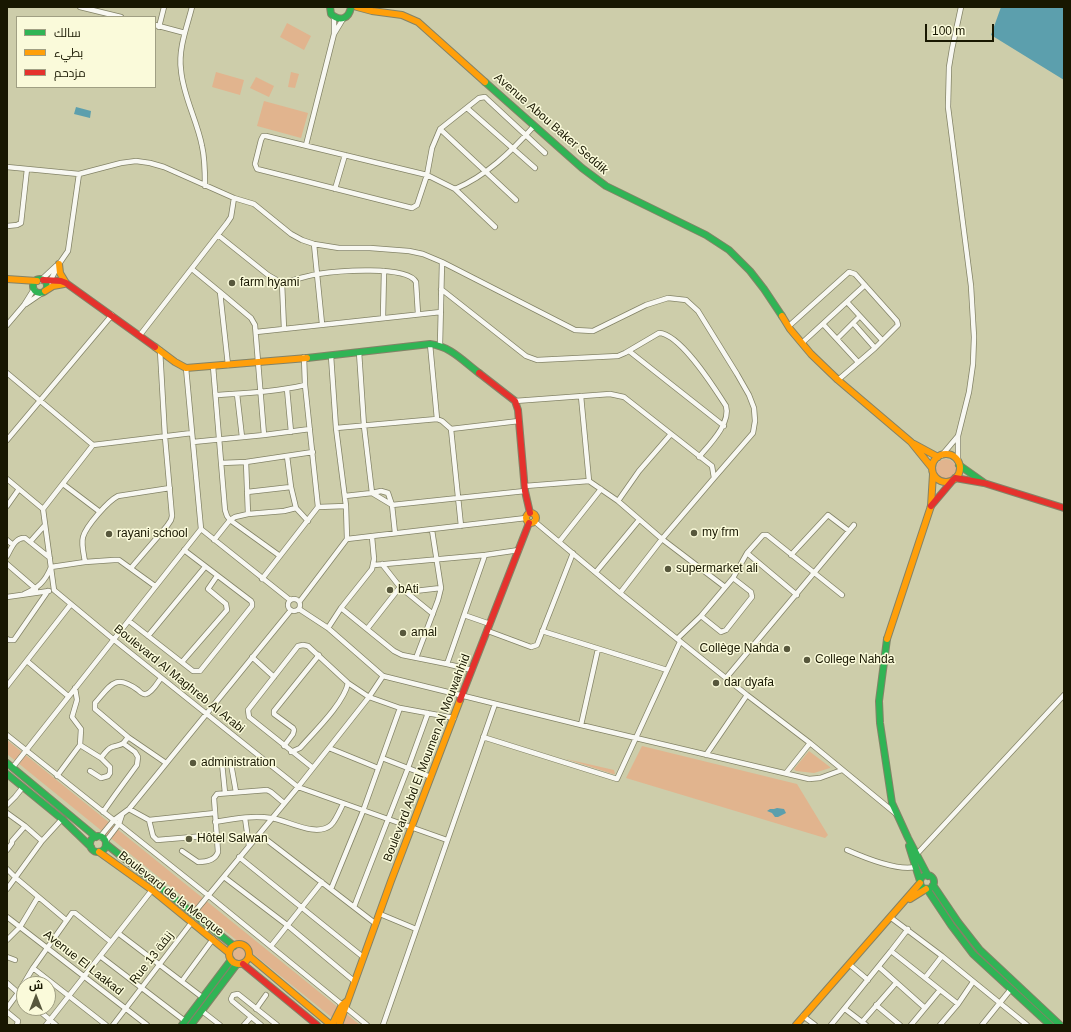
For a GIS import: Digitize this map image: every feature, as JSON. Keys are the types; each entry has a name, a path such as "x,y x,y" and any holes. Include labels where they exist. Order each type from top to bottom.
{"main road":[{"path":"324,7 330,9 334,17 343,19"},
{"path":"349,15 351,7"},
{"name":"Avenue Abou Baker Seddik","path":"357,7 365,10 399,13 409,16 443,43 582,168 606,186 706,235 729,250 750,271 811,354 838,380 911,442 932,468"},
{"name":"Avenue Abou Baker Seddik","path":"343,19 349,15 365,10"},
{"path":"59,264 60,273 66,283"},
{"path":"7,279 50,280 66,283 140,335 175,362 186,368 304,357 331,356 430,344 440,345 452,351 515,401 518,410 525,488 530,518"},
{"path":"17,280 34,288 37,292 66,283"},
{"path":"34,288 34,283 40,280"},
{"path":"40,280 47,284 45,290"},
{"name":"Avenue Abou Baker Seddik","path":"911,442 940,456"},
{"path":"984,483 958,464 951,456 940,456 934,461 932,468 931,506 887,640 881,680 879,701 880,723 888,781 892,803 896,814 916,855 928,876 932,879 933,885 958,922 980,950 1060,1025"},
{"path":"931,506 954,479 959,470 958,464"},
{"path":"933,474 937,479 942,481 948,482 954,479 984,483 1064,508"},
{"name":"Boulevard Abd El Moumen Al Mouwahhid","path":"339,1025 363,957 530,518"},
{"path":"7,762 106,843 104,850 100,852 95,851 62,819 7,774"},
{"path":"91,846 91,842 98,837"},
{"path":"908,838 921,886 926,889 951,925 982,963 1050,1025"},
{"name":"Boulevard de la Mecque","path":"106,843 234,946"},
{"name":"Boulevard de la Mecque","path":"100,852 152,890 229,953"},
{"path":"796,1025 897,910 924,876 928,876"},
{"path":"897,910 919,893 933,885"},
{"path":"231,960 229,953 234,946 237,944 244,945 248,950 249,956 332,1025"},
{"path":"191,1025 240,964 249,956"},
{"path":"231,960 240,964 317,1025"},
{"path":"184,1023 231,960"},
{"name":"Boulevard Abd El Moumen Al Mouwahhid","path":"332,1025 345,1005"}],"street":[{"path":"80,7 117,16"},
{"path":"164,7 157,26 185,33"},
{"path":"192,7 185,33 180,69 183,84 202,146 205,186"},
{"path":"958,464 958,436 969,392 973,364 974,337 971,286 948,107 949,67 961,7"},
{"path":"306,145 334,34 334,17"},
{"path":"334,34 343,19"},
{"path":"495,227 454,190 427,175 306,145 263,136 261,140 256,167 261,170 415,207 427,175 432,148 440,129 479,98 485,97 545,153"},
{"path":"467,108 535,168"},
{"path":"454,190 470,183 487,172 534,126"},
{"path":"440,129 516,200"},
{"path":"335,189 345,155"},
{"path":"7,167 78,174 121,163 143,162 164,167 234,198 254,204 291,234 302,240 314,244 339,248 370,248 409,251 423,254 442,262 575,330 594,331 646,305 668,298 686,300 698,311 737,374 754,408 755,421 753,433 662,539 620,593"},
{"path":"7,226 17,225 21,222 27,169"},
{"path":"24,305 45,290 66,254 69,246 78,174"},
{"path":"140,335 231,217 234,198"},
{"path":"218,235 268,275 282,283 318,274 371,270 409,276 416,280 418,314"},
{"path":"314,244 322,324"},
{"path":"440,345 442,262"},
{"path":"40,280 59,264"},
{"path":"192,269 251,318 255,325 264,435"},
{"path":"383,317 384,271"},
{"path":"789,326 849,272 856,274 898,323 875,348 838,380"},
{"path":"282,283 284,329"},
{"path":"802,343 865,285"},
{"path":"7,325 24,305 34,288"},
{"path":"441,289 526,356 533,359 542,360 618,356 656,334 666,334 693,358 726,406 727,413 724,426 699,457"},
{"path":"220,292 228,365"},
{"path":"848,302 882,340"},
{"path":"256,332 440,312"},
{"path":"7,440 112,315"},
{"path":"837,338 860,316"},
{"path":"853,322 875,348"},
{"path":"823,324 858,362"},
{"path":"430,344 437,419"},
{"path":"131,568 171,520 172,507 165,437 160,350"},
{"path":"629,351 724,426"},
{"path":"359,352 364,426 372,493"},
{"path":"299,609 301,605 300,601 347,539 346,506 336,428 331,356"},
{"path":"262,579 318,507 305,385 304,357"},
{"path":"213,366 225,510 227,516 230,520 280,556"},
{"path":"13,767 200,529 186,368"},
{"path":"7,373 93,445"},
{"path":"216,395 287,390 305,385"},
{"path":"287,390 291,432"},
{"path":"237,394 242,437"},
{"path":"515,401 610,394 624,397 712,466 714,478"},
{"path":"581,396 589,481"},
{"path":"336,428 437,419 442,421 451,429 461,526"},
{"path":"451,429 519,421"},
{"path":"193,442 310,429"},
{"path":"43,509 93,445 192,433"},
{"path":"618,501 639,471 671,434"},
{"path":"940,456 958,436"},
{"path":"221,462 246,462 313,452"},
{"path":"287,456 291,487 296,508 308,521"},
{"path":"246,462 248,514"},
{"path":"7,479 43,509 54,590 7,597"},
{"path":"372,493 392,505 458,499 525,488 589,481 618,501 662,539 725,587"},
{"path":"63,484 100,512"},
{"path":"247,492 291,487"},
{"path":"85,562 84,536 100,512 113,499 118,496 170,488"},
{"path":"7,506 19,489"},
{"path":"559,542 601,489"},
{"path":"345,496 381,491 388,493 392,505 395,534"},
{"path":"318,507 346,506"},
{"path":"214,540 230,520 248,514 284,511 296,508"},
{"path":"791,555 828,515 849,531"},
{"path":"347,539 530,518 746,695 810,743 896,814"},
{"path":"596,572 640,520"},
{"path":"30,542 45,525"},
{"path":"726,678 816,573 854,525"},
{"path":"200,529 290,600"},
{"path":"416,658 433,614 441,588 432,530"},
{"path":"483,737 617,779 667,670 679,640 733,578 748,553 763,535 767,535 842,595"},
{"path":"328,628 374,565 372,536"},
{"path":"7,556 13,545 22,537 50,558"},
{"path":"7,540 13,545"},
{"path":"129,621 192,671 200,671 252,606 251,601 184,550"},
{"path":"374,565 437,558 485,556 519,550"},
{"path":"488,631 531,647 537,645 573,553"},
{"path":"748,553 797,595"},
{"path":"447,664 485,556"},
{"path":"51,567 85,562 114,560 124,563 155,586"},
{"path":"7,564 36,589"},
{"path":"382,564 400,587 433,614"},
{"path":"24,594 36,589 46,577 51,567"},
{"path":"148,636 205,567"},
{"path":"182,662 227,610 226,604 208,589 217,576"},
{"path":"701,616 721,632 726,630 752,597 751,592 733,578"},
{"path":"367,629 400,587"},
{"path":"406,592 441,588"},
{"name":"Boulevard Al Maghreb Al Arabi","path":"54,590 161,678 298,787 447,840"},
{"path":"7,639 14,640 48,591"},
{"path":"290,600 294,598 300,601"},
{"path":"290,600 288,604 291,610"},
{"path":"7,686 71,604"},
{"path":"342,608 394,651 402,655 472,670"},
{"path":"291,610 295,611 299,609 328,628 383,676 809,779 820,778 842,770"},
{"path":"98,837 114,820 129,809 291,610"},
{"path":"464,615 490,624"},
{"path":"542,631 667,670"},
{"path":"313,768 291,752 249,717 248,714 248,710 298,646 306,645 319,655 348,683 369,697 400,708 454,718"},
{"path":"581,725 598,649"},
{"path":"284,746 293,734 294,730 274,714 274,711 319,655"},
{"path":"252,657 274,676"},
{"path":"27,661 68,696"},
{"path":"193,914 298,787 369,697 383,676"},
{"path":"161,678 149,693 146,694 143,694 129,683 121,681 114,682 95,702 95,709 128,737 166,763"},
{"path":"291,752 300,748 339,702 348,683"},
{"path":"57,776 80,745 81,729 72,717 77,700 75,688"},
{"path":"706,755 746,695"},
{"path":"916,855 1064,695"},
{"path":"382,1025 494,704"},
{"path":"331,889 363,811 400,708"},
{"path":"354,907 389,820 428,713"},
{"path":"7,735 345,1005 366,1025"},
{"path":"101,758 108,750 124,744 128,737"},
{"path":"786,773 810,743"},
{"path":"103,812 137,765 138,757 136,752 124,744"},
{"path":"80,745 101,758 110,768 110,773 108,776 101,778 90,771"},
{"path":"329,748 378,768"},
{"path":"382,758 431,777"},
{"path":"226,793 222,763 224,761 228,761 231,764 236,792"},
{"path":"7,804 23,787"},
{"path":"182,850 198,862 210,860 216,857 218,852 215,822 215,796 226,793 267,790 284,803"},
{"path":"215,822 256,817 272,818 311,830 321,829 331,825 343,804"},
{"path":"129,809 149,820 215,813"},
{"path":"7,813 42,841"},
{"path":"106,843 119,824 122,814"},
{"path":"245,818 249,846"},
{"path":"7,888 16,878 42,841 62,819"},
{"path":"149,820 153,836 157,840 217,835"},
{"path":"7,850 12,841 25,826"},
{"path":"259,834 376,924"},
{"path":"7,839 12,843"},
{"path":"847,850 908,869 915,868"},
{"path":"239,857 363,957"},
{"path":"7,869 66,920"},
{"path":"224,876 287,925 354,981"},
{"path":"271,946 301,906 322,882"},
{"path":"46,1025 152,890"},
{"path":"7,940 20,927 38,897"},
{"path":"28,976 66,920 72,914 75,913 111,942"},
{"path":"380,914 416,929"},
{"name":"Avenue El Laakad","path":"7,916 147,1025"},
{"path":"890,917 908,929 1027,1025"},
{"name":"Rue 13 زنقة","path":"113,1025 192,922"},
{"path":"831,1025 892,951 908,929"},
{"path":"118,933 202,997"},
{"path":"182,981 213,940"},
{"path":"892,951 958,1004"},
{"path":"100,956 184,1023"},
{"path":"925,978 942,956"},
{"path":"7,957 15,960"},
{"path":"849,964 868,980"},
{"path":"878,967 925,1008"},
{"path":"33,968 106,1025"},
{"path":"940,1025 958,1004 973,982"},
{"path":"7,983 16,991"},
{"path":"845,1009 864,1023 876,1005 896,983"},
{"path":"982,1025 1011,989"},
{"path":"911,1025 940,990"},
{"path":"261,1025 232,1002 231,997 238,994 277,1025"},
{"path":"256,1009 266,995"},
{"path":"7,1008 16,996"},
{"path":"876,1005 900,1025"},
{"path":"202,1011 220,1025"},
{"path":"7,1012 18,1021 17,1025"},
{"path":"45,1016 56,1025"},
{"path":"804,1016 815,1025"},
{"path":"244,1025 251,1017"}],"shaded area":[{"path":"287,23 311,36 304,50 280,37"},
{"path":"216,72 244,80 240,95 212,87"},
{"path":"291,72 299,74 295,88 288,87"},
{"path":"256,77 274,86 269,97 250,88"},
{"path":"264,101 308,113 301,138 257,126"},
{"path":"946,459 953,462 956,469 953,476 946,479 939,476 936,469 939,462"},
{"path":"7,740 360,1025 341,1025 7,754"},
{"path":"642,746 797,784 828,835 825,838 626,778"},
{"path":"809,751 830,768 814,773 796,771 794,769"},
{"path":"566,759 614,770 615,774 613,774"},
{"path":"236,948 242,948 246,952 246,958 242,962 236,962 232,958 232,952"}],"water":[{"path":"1001,7 1064,7 1064,80 991,35"},
{"path":"76,107 91,111 90,118 74,114"},
{"path":"770,809 784,809 786,813 775,817 772,813 767,811"}],"traffic: fast":[{"path":"330,7 331,14 338,18 346,17 351,7"},
{"path":"485,82 582,168 606,186 706,235 729,250 750,271 782,316"},
{"path":"40,279 45,281 47,286 45,291 40,293 35,291 33,286 35,281 40,279"},
{"path":"307,358 430,344 437,345 450,351 479,373"},
{"path":"959,465 983,482"},
{"path":"887,639 879,701 880,723 892,803 928,876"},
{"path":"7,763 96,837"},
{"path":"7,774 62,819 91,847"},
{"path":"98,836 105,841 106,844 101,851 98,852 91,847 90,844 95,837 98,836"},
{"path":"106,844 234,946"},
{"path":"909,846 920,881"},
{"path":"927,875 932,877 934,882 932,887 927,889 922,887 920,882 922,877 927,875"},
{"path":"933,885 958,922 980,950 1060,1025"},
{"path":"927,889 951,925 973,954 1050,1025"},
{"path":"182,1025 231,960"},
{"path":"191,1025 237,964"}],"traffic: slow":[{"path":"357,7 372,11 402,15 418,22 485,82"},
{"path":"59,264 60,273 66,283"},
{"path":"7,279 37,281"},
{"path":"45,291 53,286 64,284"},
{"path":"782,316 790,329 811,354 838,380 911,442 932,468"},
{"path":"155,347 175,362 186,368 307,358"},
{"path":"914,444 938,457"},
{"path":"946,454 956,458 960,468 956,478 946,482 936,478 932,468 936,458 946,454"},
{"path":"887,639 931,506 933,474"},
{"path":"529,513 533,513 535,514 536,518 535,522 529,523 526,520 526,516 529,513"},
{"path":"339,1025 391,881 460,700"},
{"path":"99,852 152,890 229,953"},
{"path":"796,1025 920,883"},
{"path":"910,899 926,889"},
{"path":"239,944 246,947 249,954 246,961 239,964 232,961 229,954 232,947 239,944"},
{"path":"249,956 331,1025"},
{"path":"332,1025 342,1005 347,1001"}],"traffic: jam":[{"path":"43,280 61,281 66,283 155,347"},
{"path":"479,373 515,401 518,410 525,491 530,513"},
{"path":"955,478 984,483 1064,508"},
{"path":"931,506 953,480"},
{"path":"460,700 529,523"},
{"path":"243,964 317,1025"}],"place":[{"name":"farm hyami","path":"232,283"},
{"name":"my frm","path":"694,533"},
{"name":"rayani school","path":"109,534"},
{"name":"supermarket ali","path":"668,569"},
{"name":"bAti","path":"390,590"},
{"name":"amal","path":"403,633"},
{"name":"Collège Nahda","path":"787,649"},
{"name":"College Nahda","path":"807,660"},
{"name":"dar dyafa","path":"716,683"},
{"name":"administration","path":"193,763"},
{"name":"Hôtel Salwan","path":"189,839"}]}
